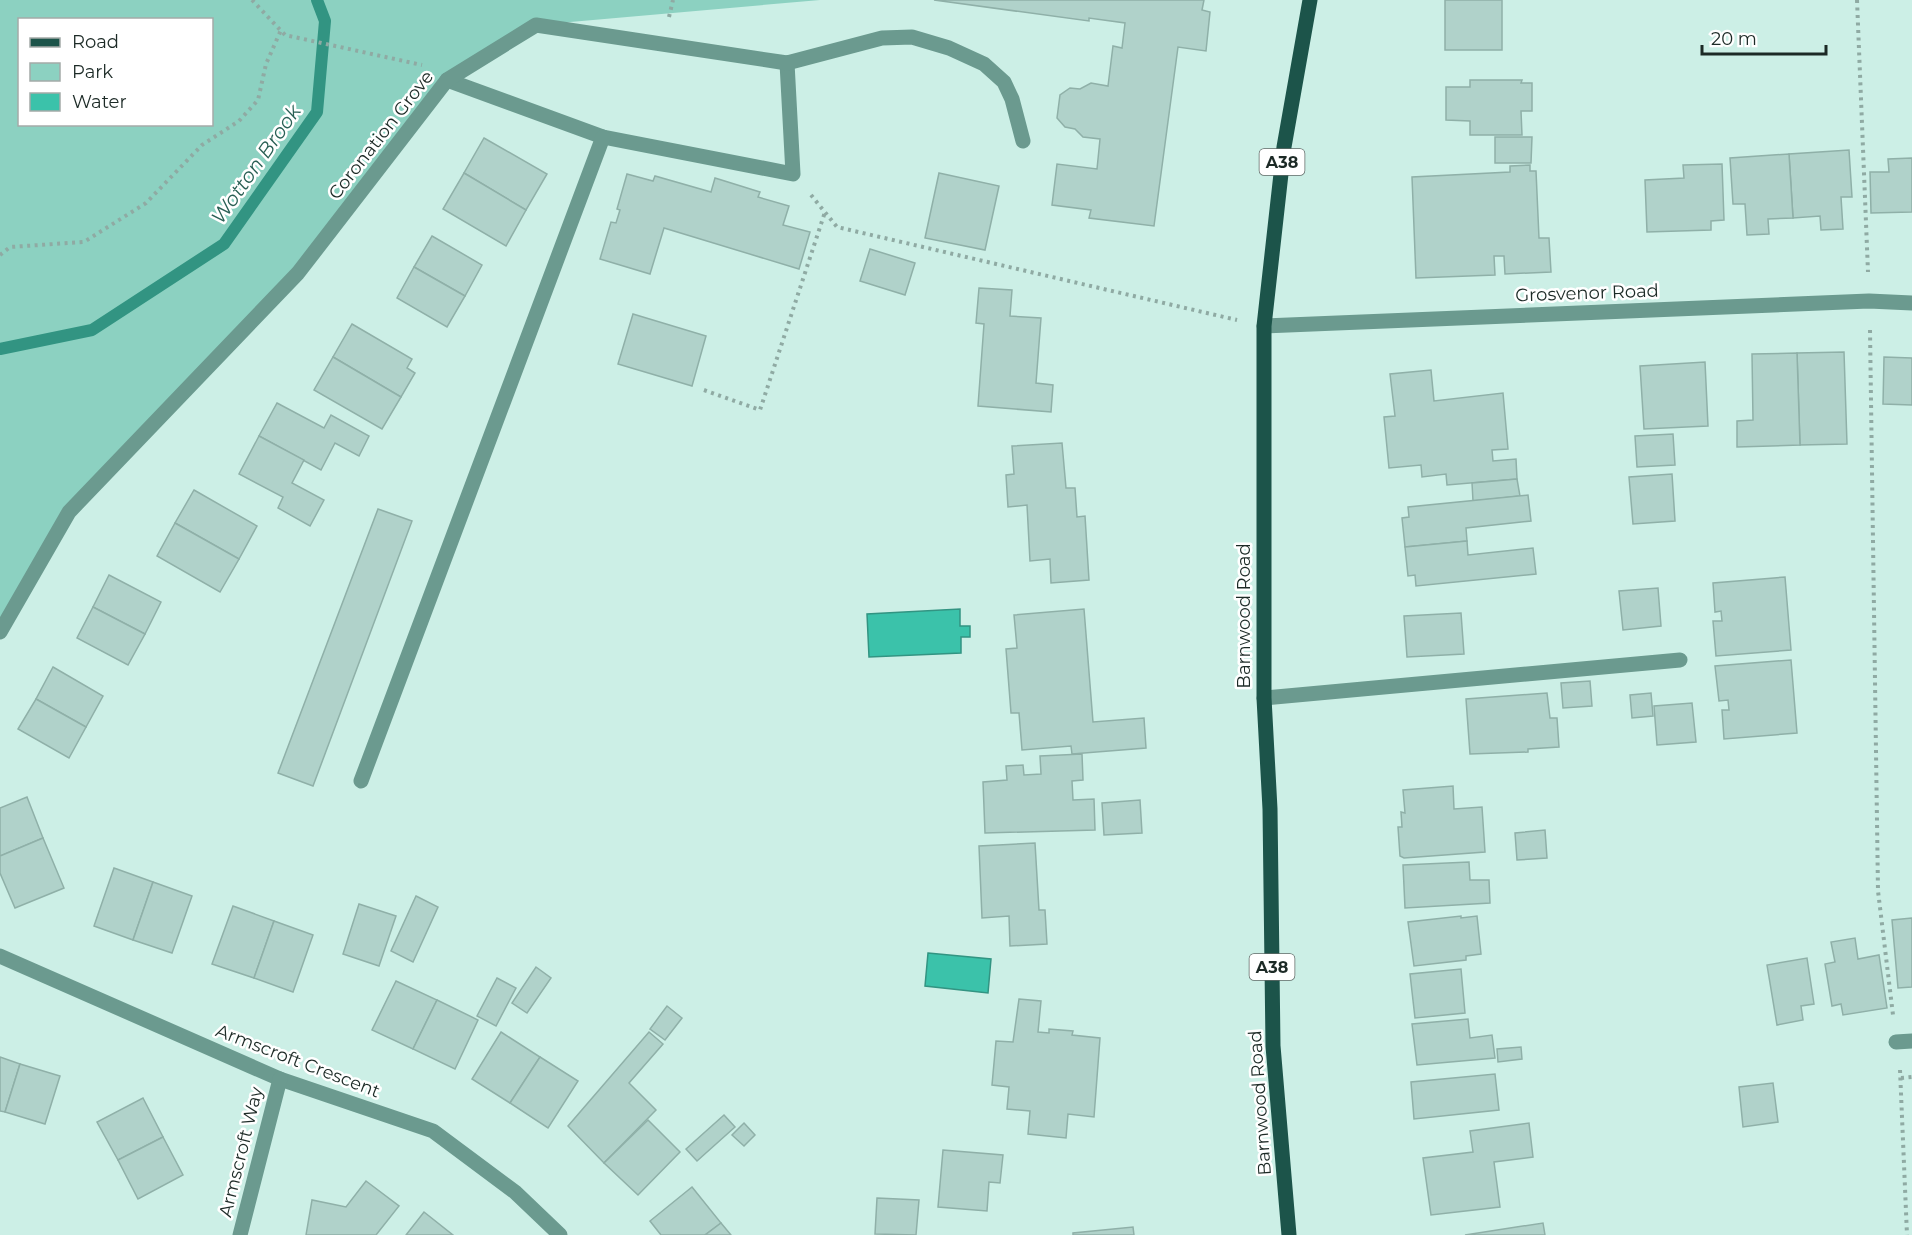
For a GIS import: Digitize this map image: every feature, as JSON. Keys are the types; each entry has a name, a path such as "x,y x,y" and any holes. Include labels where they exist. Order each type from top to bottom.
{"main road":[{"name":"Barnwood Road","path":"1290,1235 1274,1046 1270,809 1264,698 1264,326 1284,147 1310,0"}],"street":[{"name":"Coronation Grove","path":"0,632 69,512 298,273 452,77 536,25 787,63 882,38 912,37 949,48 984,64 1004,82 1012,99 1023,141"},
{"path":"452,77 603,137 793,174 787,63"},
{"path":"360,781 603,137"},
{"name":"Grosvenor Road","path":"1264,326 1869,301 1912,303"},
{"path":"1264,698 1680,660"},
{"name":"Armscroft Crescent","path":"0,956 280,1079 433,1131 515,1192 560,1235"},
{"path":"1896,1042 1912,1041"},
{"name":"Armscroft Way","path":"240,1235 280,1079"}],"path":[{"path":"252,0 285,35 452,77"},
{"path":"1857,0 1869,301 1878,891 1894,1023"},
{"path":"0,255 10,247 84,242 146,203 202,145 239,122 258,100 267,64 281,30"},
{"path":"793,174 837,227 1264,326"},
{"path":"704,390 760,410 825,212"},
{"path":"1896,1042 1901,1078 1907,1235"},
{"path":"1901,1078 1912,1077"}],"green space":[{"path":"0,0 820,0 536,25 447,80 298,273 69,512 0,632"}],"water":[{"path":"960,609 960,626 970,626 970,637 961,637 961,653 869,657 867,614"},
{"path":"928,953 991,959 988,993 925,986"}],"building":[{"path":"934,0 1204,0 1202,10 1210,12 1206,51 1178,47 1154,226 1089,218 1091,210 1052,205 1057,164 1097,169 1100,139 1083,137 1075,129 1065,127 1057,118 1060,95 1070,88 1080,89 1091,83 1108,86 1113,46 1122,48 1125,23 1089,18 1089,21"},
{"path":"1445,0 1502,0 1502,50 1445,50"},
{"path":"1470,80 1522,80 1521,83 1532,83 1532,111 1521,111 1522,135 1470,135 1470,121 1446,120 1446,87 1470,87"},
{"path":"1495,137 1532,137 1531,163 1495,163"},
{"path":"484,138 547,174 526,210 464,173"},
{"path":"1849,150 1852,197 1841,197 1843,229 1821,230 1820,216 1793,218 1789,154"},
{"path":"1789,154 1793,218 1768,219 1769,234 1747,235 1745,204 1733,204 1730,158"},
{"path":"1912,158 1912,212 1871,213 1870,172 1889,172 1888,159"},
{"path":"1722,164 1724,220 1711,221 1711,230 1647,232 1645,180 1684,178 1683,165"},
{"path":"1530,165 1530,171 1536,171 1539,238 1549,238 1551,272 1505,274 1504,256 1494,256 1495,275 1416,278 1412,177 1510,172 1510,166"},
{"path":"464,173 526,210 506,246 443,209"},
{"path":"939,173 999,186 985,250 925,238"},
{"path":"627,174 653,181 655,176 711,192 715,178 760,192 758,197 789,206 783,225 810,232 799,269 664,228 650,274 600,259 611,222 616,223 620,210 617,209"},
{"path":"432,236 482,265 465,296 414,267"},
{"path":"870,249 915,263 905,295 860,281"},
{"path":"414,267 465,296 447,327 397,298"},
{"path":"979,288 1012,290 1010,316 1041,318 1036,383 1053,385 1051,412 978,406 984,324 976,323"},
{"path":"633,314 706,336 692,386 618,364"},
{"path":"352,324 412,359 407,368 415,373 401,397 333,357"},
{"path":"1844,352 1847,444 1800,445 1797,353"},
{"path":"1797,353 1800,445 1737,447 1737,421 1753,420 1752,354"},
{"path":"333,357 401,397 382,429 314,390"},
{"path":"1884,357 1912,358 1912,405 1883,404"},
{"path":"1705,362 1708,426 1644,429 1640,366"},
{"path":"1431,370 1434,401 1503,393 1508,449 1492,450 1493,461 1516,459 1517,479 1447,485 1446,474 1422,477 1421,465 1389,468 1384,417 1395,416 1390,374"},
{"path":"277,403 324,428 331,415 369,436 359,456 335,443 321,470 259,436"},
{"path":"1673,434 1675,465 1637,467 1635,436"},
{"path":"259,436 304,460 292,483 324,500 310,526 278,508 283,497 239,474"},
{"path":"1062,443 1066,488 1075,488 1077,517 1085,516 1089,580 1051,583 1050,559 1030,561 1027,505 1008,507 1006,475 1014,474 1012,446"},
{"path":"1672,474 1675,521 1633,524 1629,477"},
{"path":"1517,479 1520,496 1473,501 1472,483"},
{"path":"194,490 257,526 239,559 175,523"},
{"path":"1528,495 1531,521 1466,528 1467,541 1405,547 1402,518 1409,517 1408,507"},
{"path":"378,509 412,521 313,786 278,773"},
{"path":"175,523 239,559 220,592 157,556"},
{"path":"1467,541 1468,555 1533,548 1536,574 1416,586 1415,575 1408,576 1405,547"},
{"path":"109,575 161,602 145,634 93,607"},
{"path":"1785,577 1791,650 1716,656 1713,621 1722,621 1721,611 1715,612 1713,583"},
{"path":"1658,588 1661,626 1623,630 1619,591"},
{"path":"93,607 145,634 128,665 77,638"},
{"path":"1084,609 1093,722 1144,718 1146,748 1072,754 1071,746 1022,750 1019,713 1011,713 1006,649 1017,648 1014,615"},
{"path":"1461,613 1464,654 1407,657 1404,616"},
{"path":"1791,660 1797,733 1724,739 1722,710 1729,710 1728,700 1719,701 1715,666"},
{"path":"53,667 103,696 86,727 36,699"},
{"path":"1590,681 1592,706 1563,708 1561,683"},
{"path":"1547,693 1550,718 1557,718 1559,747 1528,749 1528,752 1470,754 1466,699"},
{"path":"1651,693 1653,716 1632,718 1630,695"},
{"path":"36,699 86,727 69,758 18,729"},
{"path":"1692,703 1696,742 1657,745 1654,706"},
{"path":"1082,754 1083,780 1072,781 1073,800 1094,799 1095,830 985,833 983,782 1007,780 1006,766 1023,765 1024,775 1041,774 1040,756"},
{"path":"1453,786 1454,809 1482,807 1485,852 1404,858 1400,856 1398,827 1402,827 1401,812 1405,813 1403,790"},
{"path":"27,797 43,838 0,856 0,808"},
{"path":"1140,800 1142,833 1104,835 1102,803"},
{"path":"1545,830 1547,858 1517,860 1515,833"},
{"path":"43,838 64,888 15,908 0,873 0,856"},
{"path":"1035,843 1039,910 1045,910 1047,944 1010,946 1009,916 982,918 979,846"},
{"path":"1469,862 1470,880 1489,880 1490,903 1405,908 1403,865"},
{"path":"114,868 153,882 133,940 94,926"},
{"path":"153,882 192,896 172,953 133,940"},
{"path":"416,896 438,907 413,962 391,951"},
{"path":"359,904 396,916 379,966 343,954"},
{"path":"233,906 274,921 254,978 212,964"},
{"path":"1461,916 1461,918 1477,916 1481,954 1466,956 1466,960 1414,966 1408,922"},
{"path":"1912,918 1912,987 1898,988 1892,920"},
{"path":"274,921 313,935 293,992 254,978"},
{"path":"1855,938 1858,959 1879,955 1887,1008 1843,1015 1841,1004 1832,1006 1825,964 1835,962 1831,942"},
{"path":"1807,958 1814,1004 1801,1006 1803,1020 1777,1025 1767,965"},
{"path":"536,967 551,978 527,1013 512,1003"},
{"path":"1461,969 1465,1013 1415,1018 1410,974"},
{"path":"497,978 516,988 496,1026 477,1016"},
{"path":"396,981 437,1000 413,1049 372,1030"},
{"path":"1019,999 1041,1001 1038,1032 1049,1033 1049,1029 1073,1031 1072,1035 1100,1038 1094,1117 1068,1114 1066,1138 1028,1134 1030,1111 1007,1109 1009,1087 992,1085 996,1041 1013,1042"},
{"path":"437,1000 478,1020 455,1069 413,1049"},
{"path":"667,1006 682,1018 665,1040 650,1029"},
{"path":"1468,1019 1470,1038 1492,1035 1495,1058 1417,1065 1412,1024"},
{"path":"501,1032 540,1057 510,1103 472,1079"},
{"path":"649,1032 663,1044 629,1083 656,1110 604,1163 568,1126"},
{"path":"1521,1047 1522,1059 1498,1062 1497,1049"},
{"path":"0,1057 20,1064 5,1112 0,1111"},
{"path":"540,1057 578,1081 548,1128 510,1103"},
{"path":"20,1064 60,1076 45,1124 5,1112"},
{"path":"1495,1074 1499,1110 1414,1119 1411,1082"},
{"path":"1773,1083 1778,1122 1743,1127 1739,1087"},
{"path":"143,1098 163,1137 118,1160 97,1122"},
{"path":"724,1115 735,1127 697,1161 686,1149"},
{"path":"648,1120 680,1152 638,1195 604,1163"},
{"path":"744,1123 755,1135 744,1146 732,1135"},
{"path":"1529,1123 1533,1157 1494,1162 1500,1207 1431,1215 1423,1158 1473,1152 1470,1131"},
{"path":"163,1137 183,1175 138,1199 118,1160"},
{"path":"943,1150 1003,1155 1000,1183 989,1182 987,1211 938,1207"},
{"path":"366,1181 399,1206 376,1235 306,1235 312,1200 346,1207"},
{"path":"692,1187 721,1223 705,1235 661,1235 650,1221"},
{"path":"877,1198 919,1200 916,1235 875,1234"},
{"path":"424,1212 453,1235 406,1235"},
{"path":"721,1223 731,1235 705,1235"},
{"path":"1543,1223 1545,1235 1465,1235"},
{"path":"1133,1227 1134,1235 1073,1235 1073,1233"}],"waterway":[{"name":"Wotton Brook","path":"0,349 92,330 224,244 317,112 325,21 317,0"}]}
